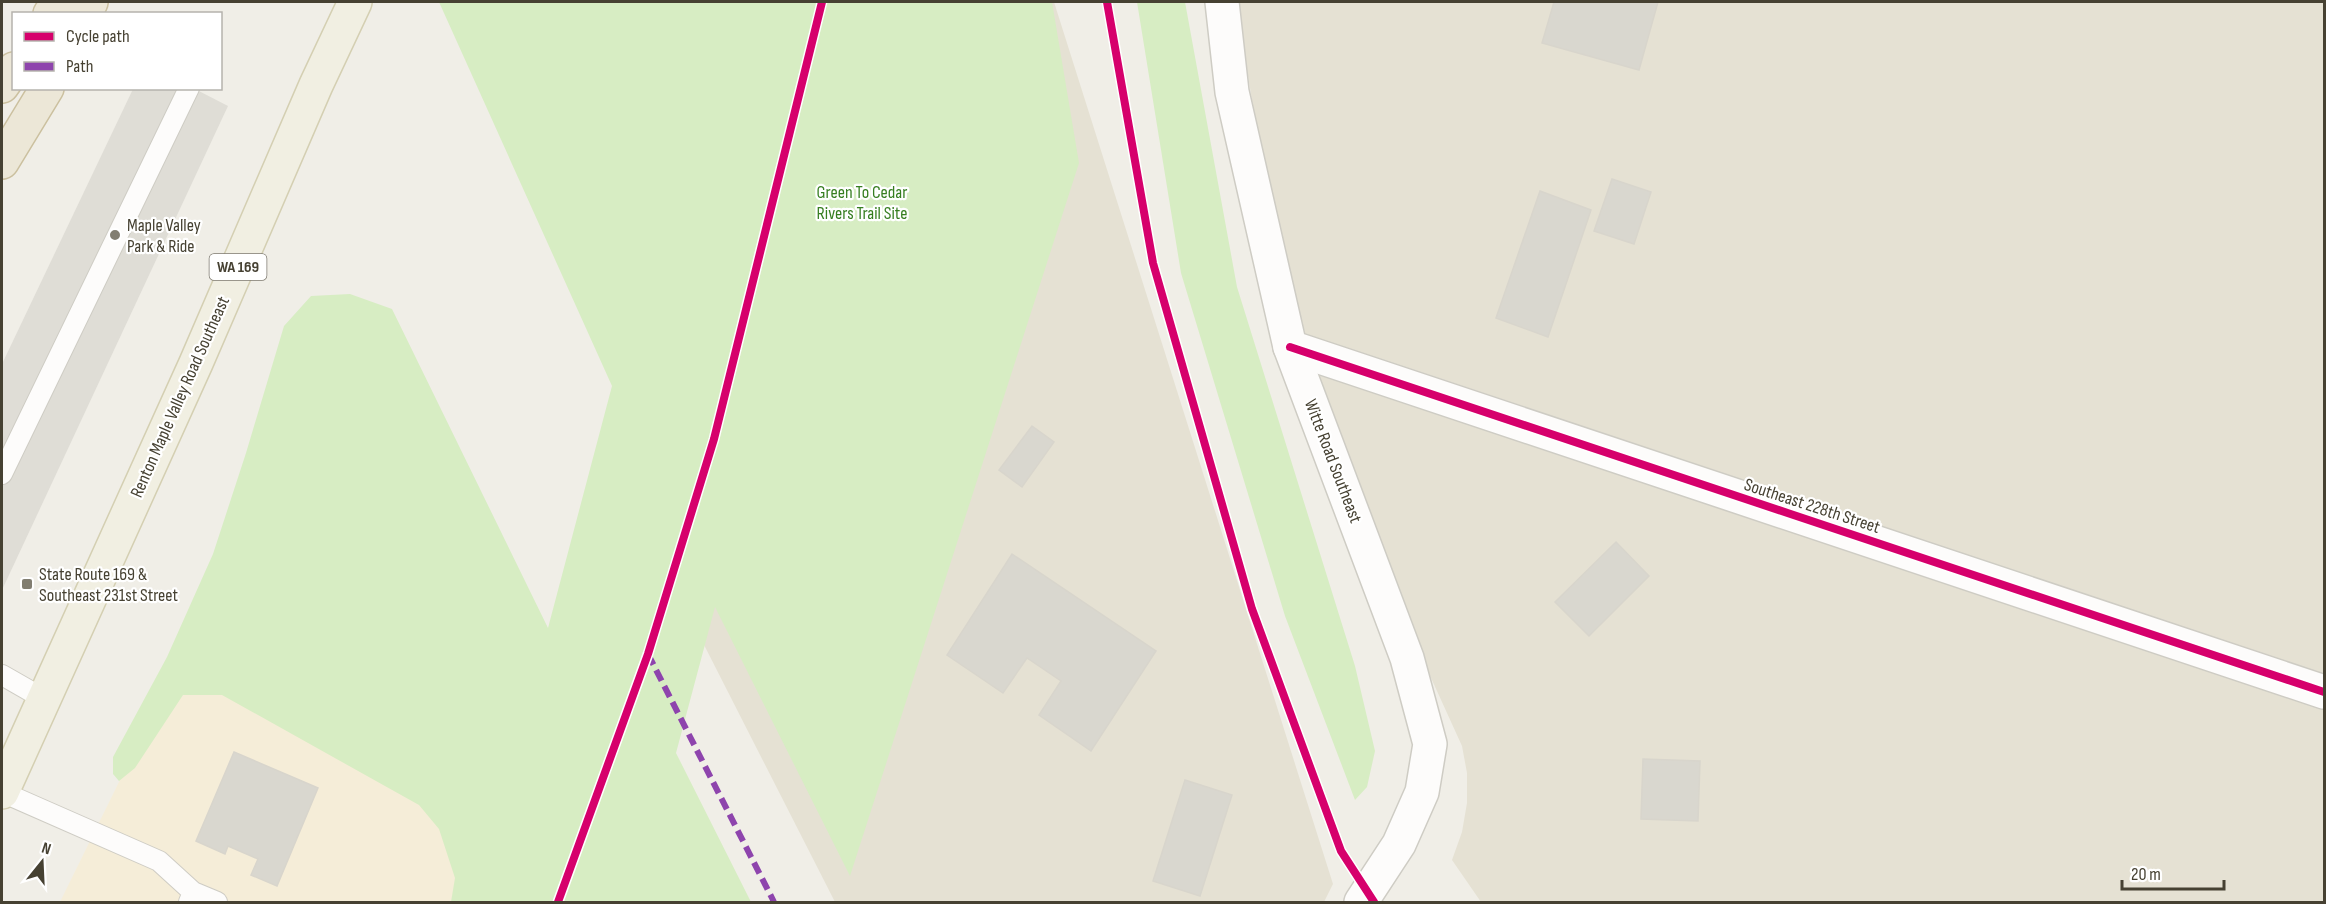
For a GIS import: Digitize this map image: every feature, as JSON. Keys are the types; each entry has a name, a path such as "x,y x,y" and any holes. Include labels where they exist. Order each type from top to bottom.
{"highway":[{"path":"2,86 12,72"},
{"path":"2,162 46,90"}],"main road":[{"name":"Renton Maple Valley Road Southeast","path":"2,792 196,363 316,85 355,2"}],"street":[{"name":"Witte Road Southeast","path":"1222,2 1232,92 1290,347 1407,658 1430,744 1422,792 1399,844 1360,903"},
{"name":"Southeast 228th Street","path":"1290,347 2325,692"}],"lane":[{"path":"2,474 188,90"},
{"path":"2,675 44,699"},
{"path":"2,792 159,861 191,897 217,903"}],"shaded area":[{"path":"885,2 1054,2 1333,884 1324,902 835,902 700,637"},
{"path":"1236,2 2324,2 2324,902 1481,902 1452,860 1462,832 1467,803 1467,773 1462,746 1412,636 1338,441 1307,341 1280,240 1258,137"},
{"name":"Maple Valley Park & Ride","path":"133,90 197,90 228,106 2,590 2,364"},
{"path":"177,664 493,826 468,902 60,902"}],"green space":[{"name":"Green To Cedar Rivers Trail Site","path":"439,2 1052,2 1079,163 850,876 715,607 676,753 751,902 451,902 455,878 439,829 419,805 222,695 183,695 135,768 119,781 113,774 113,757 167,657 213,554 284,326 311,296 350,294 392,309 548,628 612,386"},
{"path":"1137,2 1185,2 1237,287 1355,666 1375,751 1367,787 1355,800 1285,616 1181,273"}],"building":[{"path":"1554,2 1658,2 1639,70 1542,43"},
{"path":"1612,179 1651,192 1634,244 1594,231"},
{"path":"1540,191 1591,210 1548,337 1496,318"},
{"path":"1032,426 1054,442 1022,487 999,470"},
{"path":"1616,542 1649,576 1589,636 1555,602"},
{"path":"1012,554 1156,651 1091,751 1039,715 1061,681 1027,658 1003,693 947,655"},
{"path":"234,752 318,788 277,886 251,875 258,859 228,846 225,854 196,841"},
{"path":"1643,759 1700,761 1698,821 1641,819"},
{"path":"1185,780 1232,795 1200,896 1153,881"}],"marked path":[{"path":"648,654 774,902"}],"cycle path":[{"path":"558,902 648,654 714,439 822,2"},
{"path":"1107,2 1153,263 1252,609 1341,851 1374,902"},
{"path":"1290,347 2324,692"}],"place":[{"name":"Maple Valley Park & Ride","path":"115,235"},
{"name":"State Route 169 & Southeast 231st Street","path":"27,584"}]}
